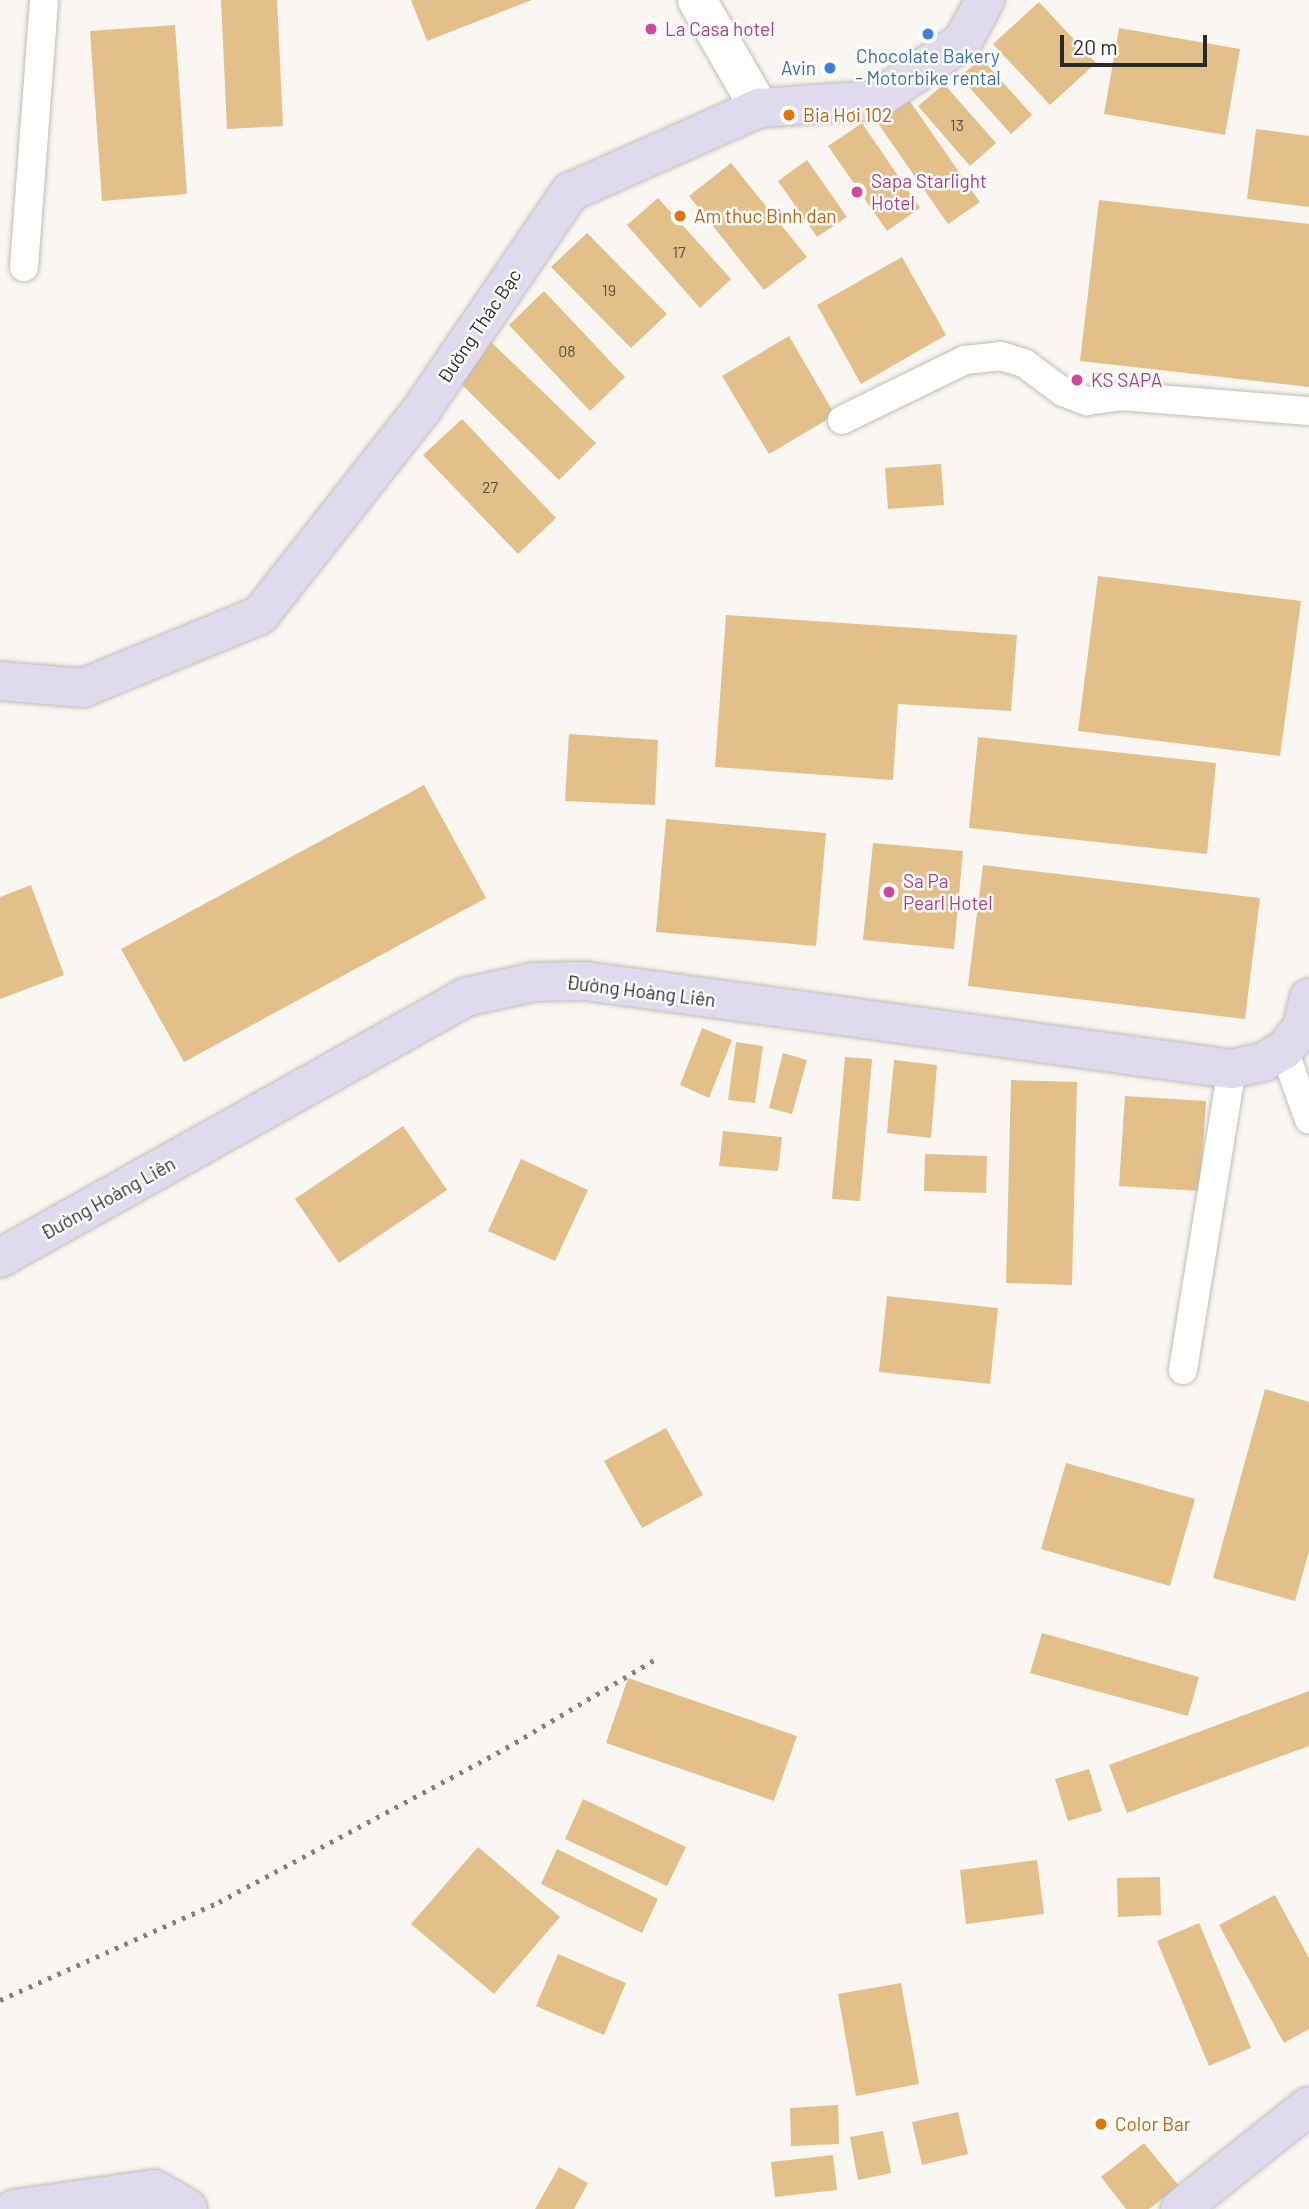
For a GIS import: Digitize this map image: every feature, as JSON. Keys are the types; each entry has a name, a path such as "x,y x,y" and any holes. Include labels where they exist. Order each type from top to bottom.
{"street":[{"path":"697,0 759,108"},
{"name":"Đường Thác Bạc","path":"0,681 83,688 260,615 422,410 570,192 759,108 876,100 963,41 985,0"},
{"name":"Đường Hoàng Liên","path":"0,1258 466,997 533,982 584,981 1232,1069 1263,1062 1284,1050"},
{"path":"1284,1050 1302,1028 1309,998"},
{"path":"1180,2209 1309,2106"},
{"path":"14,2209 154,2189 188,2209"}],"lane":[{"path":"24,267 44,0"},
{"path":"842,421 965,360 1001,356 1024,363 1062,392 1087,401 1121,396 1309,411"},
{"path":"1284,1050 1309,1119"},
{"path":"1184,1370 1232,1069"}],"building":[{"path":"221,0 277,0 283,126 227,129"},
{"path":"411,0 532,0 427,41"},
{"path":"1039,2 1096,63 1050,105 993,44"},
{"path":"175,25 187,194 102,201 90,31"},
{"path":"1119,28 1240,49 1225,135 1104,114"},
{"path":"981,58 1032,115 1011,134 960,77"},
{"path":"944,84 996,143 970,166 918,106"},
{"path":"909,100 980,202 948,224 877,122"},
{"path":"862,123 920,208 887,231 828,146"},
{"path":"1256,129 1309,136 1309,207 1247,199"},
{"path":"807,160 847,217 817,237 778,181"},
{"path":"731,163 807,257 764,290 689,196"},
{"path":"658,198 731,279 700,308 627,225"},
{"path":"1099,200 1309,224 1309,387 1080,361"},
{"path":"587,233 667,314 631,348 551,267"},
{"path":"902,257 946,335 861,384 817,305"},
{"path":"544,291 625,377 590,411 509,325"},
{"path":"789,336 835,415 769,454 722,376"},
{"path":"491,342 596,443 559,480 455,378"},
{"path":"462,419 556,518 518,554 423,455"},
{"path":"941,464 944,505 888,509 885,468"},
{"path":"1098,576 1301,601 1280,756 1078,731"},
{"path":"726,615 1017,635 1011,711 898,704 893,780 715,767"},
{"path":"569,734 658,740 655,805 565,801"},
{"path":"978,737 1216,763 1207,854 969,828"},
{"path":"424,785 486,898 184,1062 121,949"},
{"path":"666,819 826,833 816,946 656,932"},
{"path":"873,843 963,851 954,949 863,940"},
{"path":"983,865 1260,898 1245,1019 968,986"},
{"path":"31,885 64,975 0,999 0,897"},
{"path":"702,1028 732,1040 709,1098 680,1085"},
{"path":"736,1042 763,1046 755,1103 728,1100"},
{"path":"783,1053 807,1060 792,1114 769,1108"},
{"path":"845,1057 872,1059 860,1201 832,1199"},
{"path":"894,1060 937,1065 931,1138 887,1133"},
{"path":"1011,1080 1077,1082 1072,1285 1006,1283"},
{"path":"1125,1096 1206,1101 1200,1191 1119,1186"},
{"path":"403,1126 447,1190 339,1263 295,1199"},
{"path":"723,1131 782,1137 778,1171 719,1166"},
{"path":"925,1154 987,1156 986,1193 924,1191"},
{"path":"521,1159 588,1190 555,1261 488,1231"},
{"path":"887,1296 998,1308 990,1384 879,1372"},
{"path":"1265,1389 1309,1402 1309,1551 1295,1601 1213,1578"},
{"path":"666,1428 703,1495 642,1528 604,1461"},
{"path":"1066,1463 1195,1499 1170,1586 1041,1549"},
{"path":"1042,1633 1199,1677 1188,1716 1030,1673"},
{"path":"628,1678 797,1736 774,1801 606,1743"},
{"path":"1309,1691 1309,1746 1127,1813 1109,1765"},
{"path":"1089,1769 1102,1811 1068,1821 1055,1779"},
{"path":"583,1799 686,1847 667,1886 565,1839"},
{"path":"478,1847 560,1917 494,1994 411,1924"},
{"path":"557,1849 658,1899 642,1933 541,1884"},
{"path":"1037,1860 1044,1914 966,1924 960,1870"},
{"path":"1160,1877 1161,1915 1118,1917 1117,1878"},
{"path":"1275,1895 1309,1958 1309,2029 1284,2043 1219,1925"},
{"path":"1199,1923 1251,2048 1209,2066 1157,1941"},
{"path":"558,1954 626,1983 604,2035 536,2006"},
{"path":"901,1983 919,2084 856,2096 838,1994"},
{"path":"838,2105 839,2144 791,2146 790,2108"},
{"path":"958,2112 968,2154 922,2165 912,2122"},
{"path":"883,2131 891,2173 858,2180 850,2137"},
{"path":"1144,2143 1179,2186 1149,2209 1126,2209 1101,2177"},
{"path":"833,2155 837,2190 775,2197 771,2162"},
{"path":"559,2167 588,2183 574,2209 535,2209"}],"railway":[{"path":"0,2000 219,1902 506,1748 656,1659"}],"place":[{"name":"La Casa hotel","path":"651,29"},
{"name":"Chocolate Bakery - Motorbike rental","path":"928,34"},
{"name":"Avin","path":"830,68"},
{"name":"Bia Hơi 102","path":"789,115"},
{"name":"Sapa Starlight Hotel","path":"857,192"},
{"name":"Am thuc Bình dan","path":"680,216"},
{"name":"KS SAPA","path":"1077,380"},
{"name":"Sa Pa Pearl Hotel","path":"889,892"},
{"name":"Color Bar","path":"1101,2124"}]}
